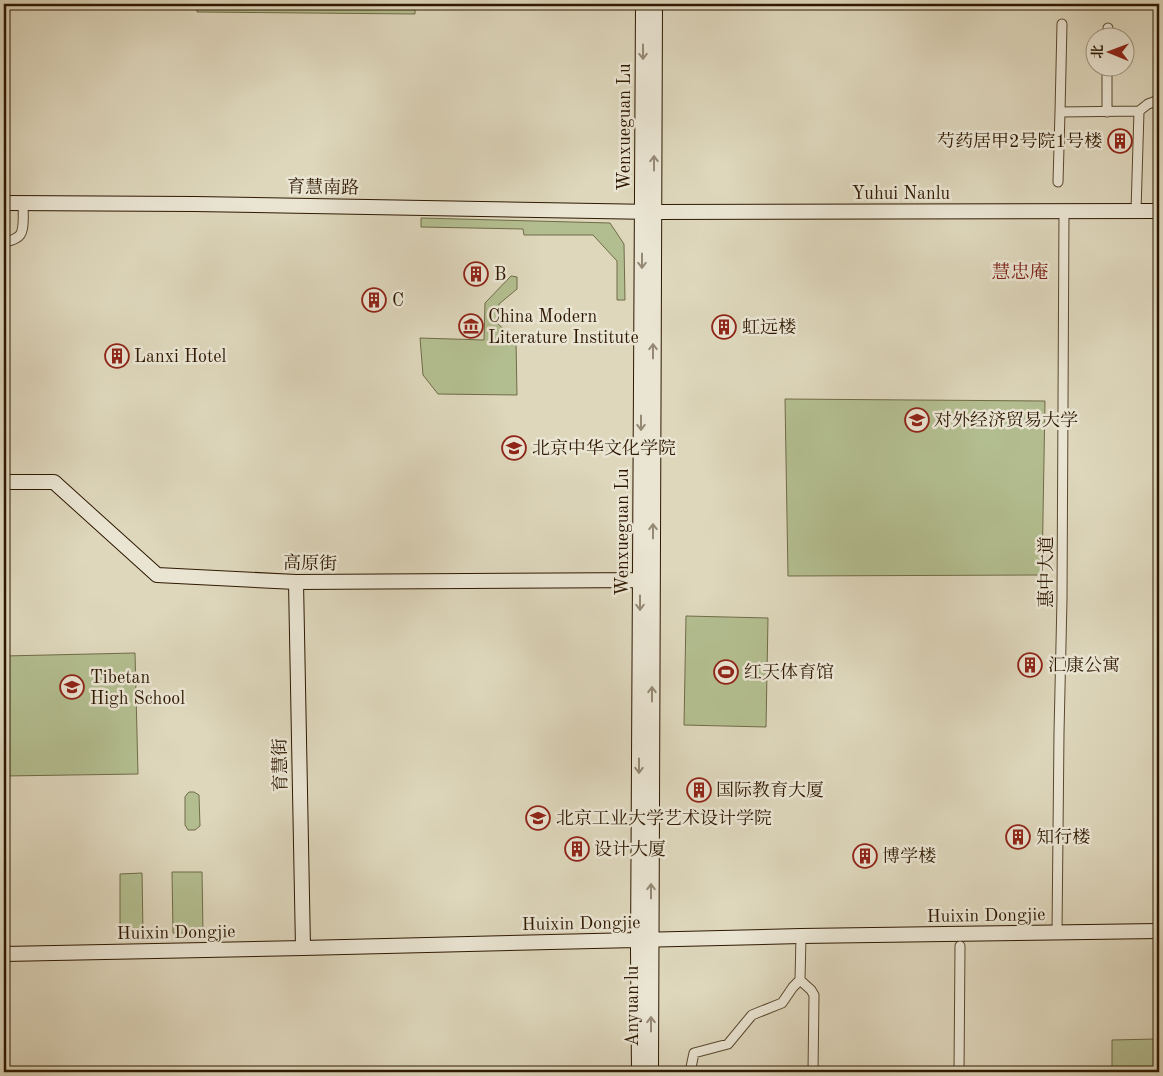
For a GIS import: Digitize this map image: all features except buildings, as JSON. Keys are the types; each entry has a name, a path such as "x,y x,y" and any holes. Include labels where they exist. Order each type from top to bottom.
{"street":[{"name":"Wenxueguan Lu","path":"643,4 648,212"},
{"name":"Wenxueguan Lu","path":"645,940 648,212 655,4"},
{"path":"1058,182 1062,24"},
{"path":"1107,78 1107,112"},
{"path":"1060,112 1139,111 1148,104 1159,100 1159,83"},
{"path":"1136,211 1139,111"},
{"name":"育慧南路","path":"4,203 204,204 648,212"},
{"path":"4,242 12,240 21,234 23,228 23,204"},
{"name":"惠中大道","path":"1058,932 1064,211"},
{"name":"Yuhui Nanlu","path":"648,212 1159,211"},
{"name":"高原街","path":"4,482 54,482 156,575 296,582 646,580"},
{"name":"育慧街","path":"296,582 303,948"},
{"name":"Huixin Dongjie","path":"4,954 801,936 1159,931"},
{"path":"690,1072 694,1053 728,1044 752,1015 782,1003 800,980 801,936"},
{"name":"Anyuan lu","path":"639,1072 645,940"},
{"name":"Anyuan lu","path":"645,940 651,1072"},
{"path":"960,946 960,1072"},
{"path":"800,980 814,994 813,1072"}],"green space":[{"path":"197,4 415,4 415,14 197,12"},
{"path":"421,218 610,223 624,244 625,300 617,300 617,261 593,235 524,235 523,229 421,227"},
{"path":"511,276 517,277 517,289 499,304 498,324 516,340 517,395 438,394 423,375 420,338 484,340 485,303"},
{"path":"785,399 1045,401 1042,575 788,576"},
{"name":"红天体育馆","path":"686,616 768,618 766,727 684,725"},
{"path":"135,653 138,774 4,776 4,656"},
{"path":"189,792 199,795 200,826 195,830 188,830 185,825 185,797"},
{"path":"172,872 202,872 203,933 173,933"},
{"path":"142,873 143,933 120,934 120,874"},
{"path":"1157,1039 1159,1072 1112,1072 1112,1040"}],"place":[{"name":"芍药居甲2号院1号楼","path":"1120,141"},
{"name":"B","path":"476,274"},
{"name":"C","path":"374,300"},
{"name":"China Modern Literature Institute","path":"471,326"},
{"name":"虹远楼","path":"724,327"},
{"name":"Lanxi Hotel","path":"117,356"},
{"name":"对外经济贸易大学","path":"917,420"},
{"name":"北京中华文化学院","path":"514,448"},
{"name":"汇康公寓","path":"1030,665"},
{"name":"红天体育馆","path":"726,672"},
{"name":"Tibetan High School","path":"72,687"},
{"name":"国际教育大厦","path":"699,790"},
{"name":"北京工业大学艺术设计学院","path":"538,818"},
{"name":"知行楼","path":"1018,837"},
{"name":"设计大厦","path":"577,849"},
{"name":"博学楼","path":"865,856"}],"district":[{"name":"慧忠庵","path":"1020,271"}]}
